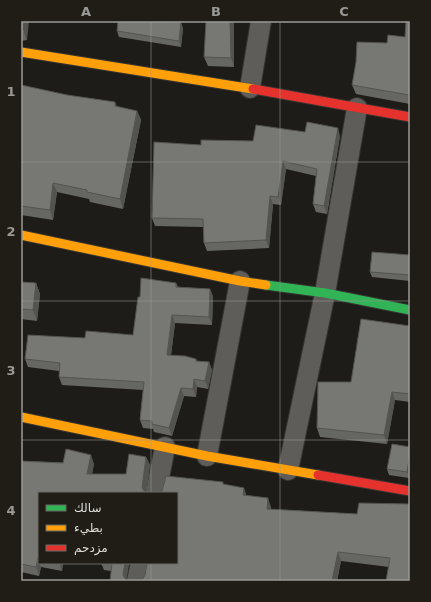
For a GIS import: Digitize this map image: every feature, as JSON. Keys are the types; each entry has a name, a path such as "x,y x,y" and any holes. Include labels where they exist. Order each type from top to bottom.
{"street":[{"path":"250,88 261,21"},
{"path":"21,52 250,88 410,117"},
{"path":"288,470 325,294 357,108"},
{"path":"21,235 240,281 325,294 410,310"},
{"path":"207,456 240,281"},
{"path":"21,417 207,456 410,491"},
{"path":"156,492 165,447"},
{"path":"137,581 141,564"}],"building":[{"path":"21,21 24,21 23,29 21,30"},
{"path":"118,21 181,22 179,41 117,31"},
{"path":"206,21 230,21 231,58 204,57"},
{"path":"406,21 410,21 410,96 352,85 356,62 357,42 387,43 388,35 405,37"},
{"path":"21,85 67,95 115,102 115,106 137,111 120,199 53,183 50,210 21,206"},
{"path":"307,122 338,128 324,206 313,204 317,169 283,161 278,197 270,196 266,240 204,243 203,219 152,218 154,142 201,145 201,140 253,141 256,125 305,132"},
{"path":"372,252 410,255 410,275 370,272"},
{"path":"141,278 176,283 176,287 210,289 209,317 172,315 167,355 185,356 196,359 196,361 209,362 205,381 194,379 193,389 181,388 169,428 152,424 152,421 140,420 144,382 59,377 60,363 25,359 28,335 85,338 86,331 133,335 138,297 140,297"},
{"path":"21,282 36,283 33,310 21,309"},
{"path":"361,319 410,326 410,394 392,392 384,435 317,428 318,382 351,382"},
{"path":"392,444 410,447 407,472 387,469"},
{"path":"66,449 91,455 87,474 126,474 129,454 146,457 142,488 145,492 38,492 38,558 36,567 21,564 21,461 63,463"},
{"path":"166,476 223,482 223,484 244,488 243,495 268,498 267,509 357,514 359,503 410,504 410,581 386,581 390,558 338,552 332,581 141,581 145,575 147,564 178,564 178,492 161,492"},
{"path":"112,564 125,564 123,575 127,581 110,581"}],"traffic: fast":[{"path":"266,285 325,293 410,310"}],"traffic: slow":[{"path":"21,52 253,89"},
{"path":"21,235 240,281 266,285"},
{"path":"21,417 207,456 318,475"}],"traffic: jam":[{"path":"253,89 410,117"},
{"path":"318,475 410,491"}]}
